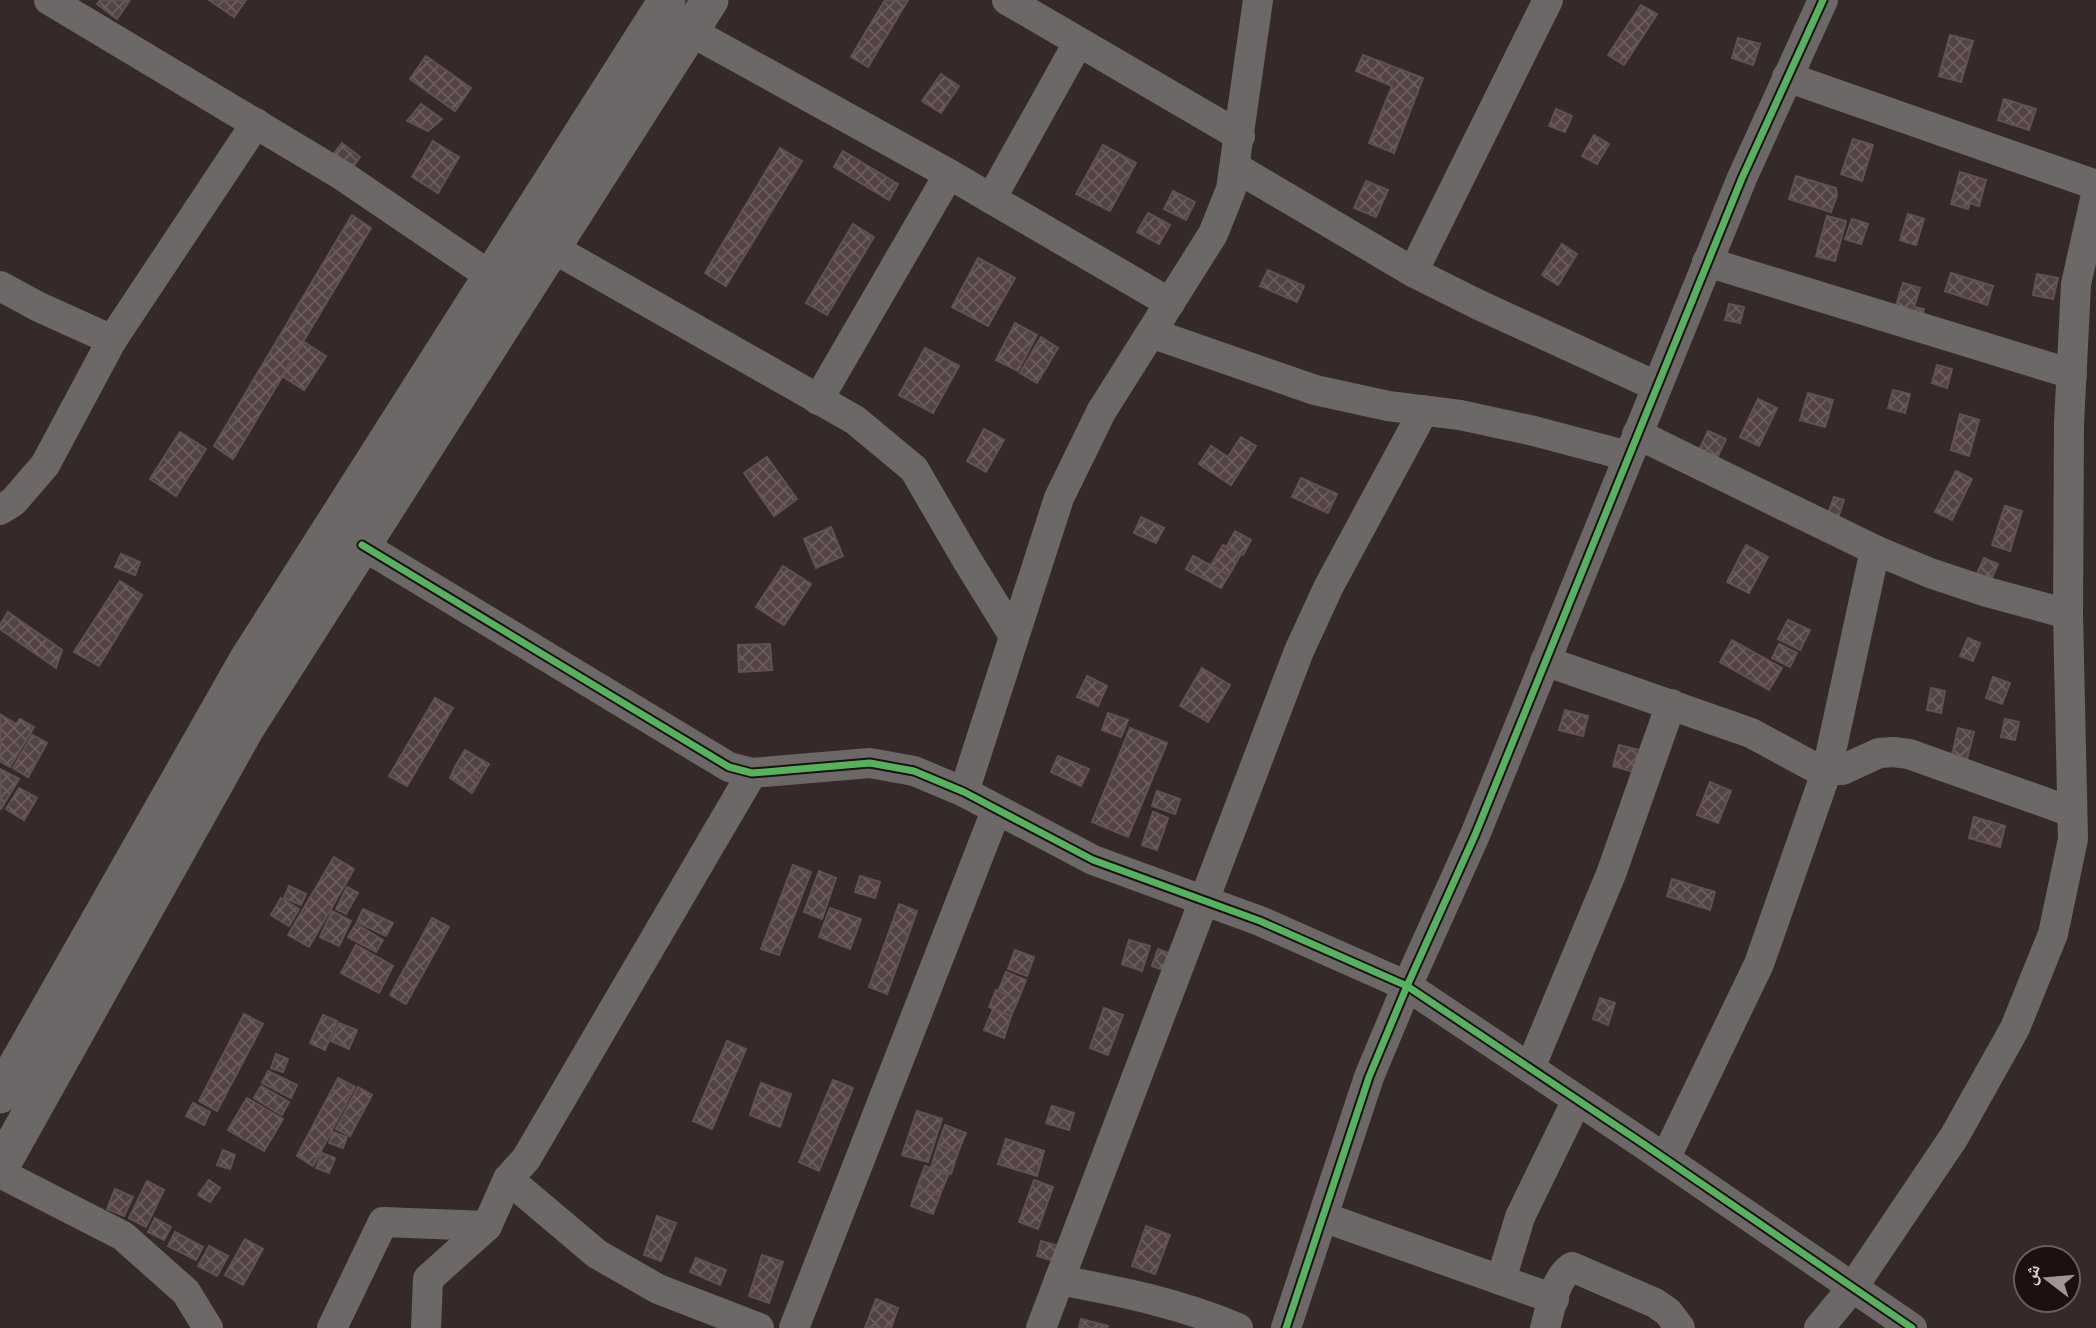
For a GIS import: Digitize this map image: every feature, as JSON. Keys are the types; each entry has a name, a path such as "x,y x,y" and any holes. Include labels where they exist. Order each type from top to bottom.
{"street":[{"path":"49,0 344,176 520,296"},
{"path":"0,1095 248,659 667,0"},
{"path":"208,1328 186,1293 123,1236 0,1170 246,729 709,0"},
{"path":"1007,0 1240,136"},
{"path":"964,792 1059,498 1101,412 1213,233 1231,189 1258,0"},
{"path":"1413,272 1548,0"},
{"path":"1286,1328 1369,1077 1475,835 1707,262 1823,0"},
{"path":"690,31 949,174 1170,303"},
{"path":"991,199 1078,43"},
{"path":"1787,77 2096,185"},
{"path":"0,510 13,502 44,465 112,340 256,123"},
{"path":"1235,167 1413,272 1656,386"},
{"path":"818,400 949,174"},
{"path":"1819,1328 1853,1287 1954,1137 2015,1028 2053,934 2080,832 2068,614 2072,374 2076,284 2096,195"},
{"path":"551,247 855,420 914,469 1014,636"},
{"path":"1707,262 2072,374"},
{"path":"0,286 112,340"},
{"path":"1151,333 1315,390 1388,406 1460,415 1632,445 1941,577 2068,614"},
{"path":"1041,1328 1299,652 1329,586 1424,410"},
{"path":"362,545 729,767 752,773 870,763 914,771 964,792 1093,860 1260,921 1407,986 1912,1328"},
{"path":"1665,1159 1759,964 1827,770 1875,550"},
{"path":"1545,661 1751,733 1812,766 1827,770 1842,770 1880,753 1909,754 2080,832"},
{"path":"1530,1068 1611,874 1671,704"},
{"path":"426,1328 428,1279 487,1226 509,1180 526,1159 752,773"},
{"path":"794,1328 996,811"},
{"path":"1501,1280 1517,1224 1577,1100"},
{"path":"509,1180 597,1254 659,1289 759,1328"},
{"path":"1323,1217 1553,1299"},
{"path":"332,1328 383,1222 487,1226"},
{"path":"1545,1328 1560,1280 1572,1267 1655,1303 1668,1312 1680,1328"},
{"path":"1059,1280 1149,1297 1202,1313 1238,1328"}],"building":[{"path":"100,0 130,0 117,19 97,4"},
{"path":"209,0 246,0 234,17"},
{"path":"885,0 908,0 868,67 851,57"},
{"path":"1641,5 1657,14 1624,65 1608,55"},
{"path":"1950,35 1973,41 1961,82 1939,76"},
{"path":"1738,38 1760,44 1753,65 1732,58"},
{"path":"1363,55 1423,78 1394,153 1369,143 1392,86 1356,71"},
{"path":"426,56 471,88 455,111 410,79"},
{"path":"941,74 959,86 941,113 922,101"},
{"path":"2004,99 2036,109 2029,130 1998,120"},
{"path":"421,104 442,119 428,131 407,121"},
{"path":"1556,109 1572,116 1565,132 1549,126"},
{"path":"1594,135 1609,144 1597,164 1582,156"},
{"path":"1853,139 1873,145 1862,181 1841,174"},
{"path":"433,141 459,157 438,193 412,177"},
{"path":"342,143 360,157 352,169 333,155"},
{"path":"1103,145 1136,163 1110,211 1076,194"},
{"path":"780,148 802,161 726,286 705,273"},
{"path":"843,151 898,184 889,200 834,167"},
{"path":"1960,172 1986,180 1979,206 1970,203 1968,209 1951,204"},
{"path":"1796,176 1836,188 1837,195 1831,212 1789,199"},
{"path":"1366,181 1388,190 1376,217 1354,208"},
{"path":"1173,191 1195,202 1186,220 1164,209"},
{"path":"1148,213 1170,225 1159,244 1137,232"},
{"path":"1908,214 1924,219 1916,245 1900,240"},
{"path":"352,215 371,228 233,459 214,446"},
{"path":"1827,216 1846,221 1835,261 1816,256"},
{"path":"1852,219 1868,224 1861,244 1845,239"},
{"path":"853,224 874,237 827,315 806,303"},
{"path":"1562,244 1577,254 1558,285 1542,275"},
{"path":"978,258 1015,278 988,326 952,307"},
{"path":"1268,270 1304,286 1297,302 1260,286"},
{"path":"1951,273 1993,286 1987,305 1945,291"},
{"path":"2037,274 2058,278 2053,299 2033,295"},
{"path":"1903,283 1920,288 1914,307 1924,309 1921,322 1893,315"},
{"path":"1729,304 1744,307 1740,323 1725,320"},
{"path":"1015,323 1037,335 1018,371 996,360"},
{"path":"1041,337 1058,348 1037,383 1020,373"},
{"path":"304,342 326,356 304,390 282,376"},
{"path":"925,348 959,366 933,413 899,395"},
{"path":"1937,365 1952,369 1947,388 1932,383"},
{"path":"1893,390 1910,394 1905,413 1888,408"},
{"path":"1808,393 1833,400 1825,427 1800,420"},
{"path":"1758,399 1777,408 1759,446 1740,437"},
{"path":"1960,414 1979,420 1969,456 1951,450"},
{"path":"984,429 1004,440 986,472 967,461"},
{"path":"1708,431 1726,439 1717,458 1699,450"},
{"path":"180,432 206,449 176,496 150,479"},
{"path":"1241,437 1256,446 1231,485 1199,464 1211,446 1228,457"},
{"path":"767,457 797,499 774,516 744,473"},
{"path":"1956,471 1972,479 1952,520 1935,512"},
{"path":"1301,478 1337,494 1328,513 1292,497"},
{"path":"1834,497 1844,500 1838,518 1828,514"},
{"path":"2005,506 2022,511 2010,551 1992,545"},
{"path":"1141,517 1164,528 1156,543 1134,533"},
{"path":"831,527 843,556 816,568 804,539"},
{"path":"1235,531 1251,540 1243,555 1227,546"},
{"path":"1223,545 1241,554 1229,575 1211,565"},
{"path":"1746,545 1768,557 1749,593 1727,582"},
{"path":"121,554 140,562 135,575 115,567"},
{"path":"1193,556 1229,575 1221,588 1186,569"},
{"path":"1984,558 1998,564 1987,589 1973,582"},
{"path":"783,566 811,584 784,625 756,607"},
{"path":"120,581 142,595 99,666 74,652"},
{"path":"8,612 62,650 56,668 0,629"},
{"path":"1788,620 1810,630 1800,650 1778,639"},
{"path":"1968,638 1980,643 1973,661 1960,656"},
{"path":"1732,640 1782,668 1769,690 1720,662"},
{"path":"770,644 772,670 739,672 738,645"},
{"path":"1779,644 1797,653 1790,667 1772,658"},
{"path":"1202,668 1230,685 1208,722 1180,706"},
{"path":"1087,676 1107,686 1098,706 1077,697"},
{"path":"1993,677 2010,683 2002,704 1986,698"},
{"path":"1931,688 1945,691 1941,713 1927,710"},
{"path":"435,698 453,708 407,786 389,776"},
{"path":"1565,710 1588,716 1583,736 1559,730"},
{"path":"1108,713 1128,720 1121,737 1102,730"},
{"path":"0,714 16,724 20,719 34,727 10,767 0,761"},
{"path":"2005,719 2019,722 2015,740 2001,737"},
{"path":"1130,728 1167,743 1128,837 1092,822"},
{"path":"1958,728 1974,732 1967,759 1952,755"},
{"path":"32,735 47,743 28,777 13,768"},
{"path":"1619,745 1643,751 1637,773 1613,766"},
{"path":"465,750 489,764 480,779 456,765"},
{"path":"1058,756 1089,769 1081,786 1051,772"},
{"path":"456,765 480,779 472,793 450,778"},
{"path":"0,769 19,779 1,809 0,808"},
{"path":"1710,782 1731,791 1718,823 1697,815"},
{"path":"19,788 37,798 24,820 6,809"},
{"path":"1157,791 1180,799 1175,814 1152,806"},
{"path":"1153,812 1168,818 1157,850 1142,845"},
{"path":"1974,817 2005,826 2000,847 1969,838"},
{"path":"334,857 354,869 309,947 288,935"},
{"path":"793,865 811,872 779,955 761,949"},
{"path":"819,871 836,878 822,919 804,912"},
{"path":"860,876 880,882 875,898 855,892"},
{"path":"1672,879 1715,892 1710,910 1667,896"},
{"path":"289,886 306,894 301,905 284,898"},
{"path":"347,887 358,893 346,914 336,909"},
{"path":"281,898 299,909 289,926 271,915"},
{"path":"899,904 917,911 887,994 869,987"},
{"path":"830,908 861,919 850,949 819,937"},
{"path":"363,909 393,923 386,936 357,922"},
{"path":"332,911 351,921 339,946 320,937"},
{"path":"432,918 449,927 406,1004 390,995"},
{"path":"356,924 383,940 376,952 348,937"},
{"path":"1129,940 1150,946 1142,971 1122,964"},
{"path":"356,945 393,966 379,993 341,973"},
{"path":"1158,949 1174,955 1168,972 1152,966"},
{"path":"1015,950 1034,957 1027,976 1008,969"},
{"path":"1006,972 1026,980 1018,1000 998,992"},
{"path":"996,990 1018,1000 1011,1016 989,1007"},
{"path":"1600,998 1615,1003 1608,1025 1593,1019"},
{"path":"1104,1008 1123,1015 1108,1055 1090,1048"},
{"path":"993,1009 1011,1016 1004,1038 984,1030"},
{"path":"244,1014 263,1024 217,1111 199,1101"},
{"path":"323,1015 337,1021 325,1050 310,1043"},
{"path":"339,1023 357,1030 349,1049 331,1041"},
{"path":"727,1041 746,1049 712,1129 693,1121"},
{"path":"276,1054 288,1059 283,1072 271,1068"},
{"path":"268,1071 297,1085 291,1098 262,1083"},
{"path":"338,1078 355,1087 313,1166 297,1156"},
{"path":"833,1080 853,1088 819,1171 799,1162"},
{"path":"761,1083 791,1094 786,1109 755,1099"},
{"path":"261,1086 289,1102 282,1115 254,1098"},
{"path":"358,1087 372,1095 350,1136 336,1129"},
{"path":"247,1098 283,1119 264,1151 228,1130"},
{"path":"755,1099 786,1109 780,1127 750,1115"},
{"path":"193,1103 210,1112 204,1125 186,1116"},
{"path":"1052,1106 1074,1113 1069,1130 1046,1123"},
{"path":"917,1111 942,1119 928,1162 902,1155"},
{"path":"945,1125 966,1133 958,1152 938,1145"},
{"path":"333,1132 347,1137 343,1148 329,1143"},
{"path":"1006,1139 1044,1151 1037,1176 998,1164"},
{"path":"938,1145 958,1152 951,1174 931,1167"},
{"path":"223,1150 235,1155 230,1169 217,1165"},
{"path":"322,1153 335,1158 329,1173 316,1168"},
{"path":"925,1166 948,1175 940,1195 917,1187"},
{"path":"209,1180 220,1188 210,1202 198,1195"},
{"path":"1034,1180 1053,1187 1038,1229 1019,1222"},
{"path":"147,1181 164,1190 146,1227 129,1218"},
{"path":"917,1187 940,1195 933,1214 911,1206"},
{"path":"115,1189 133,1197 124,1216 107,1209"},
{"path":"657,1216 676,1223 661,1261 644,1255"},
{"path":"155,1218 171,1227 164,1240 148,1232"},
{"path":"1146,1226 1170,1235 1155,1274 1132,1266"},
{"path":"175,1232 203,1247 196,1260 168,1246"},
{"path":"245,1239 263,1249 243,1285 225,1275"},
{"path":"1041,1241 1062,1247 1058,1262 1037,1256"},
{"path":"209,1246 228,1256 217,1276 198,1266"},
{"path":"762,1255 783,1262 769,1303 749,1296"},
{"path":"696,1258 726,1270 720,1285 690,1272"},
{"path":"876,1299 898,1308 891,1328 865,1328"},
{"path":"1081,1319 1108,1326 1079,1328"}],"cycle path":[{"path":"1286,1328 1369,1077 1475,835 1742,178 1823,0"},
{"path":"362,545 729,767 752,773 870,763 914,771 964,792 1093,860 1260,921 1407,986 1912,1328"}]}
